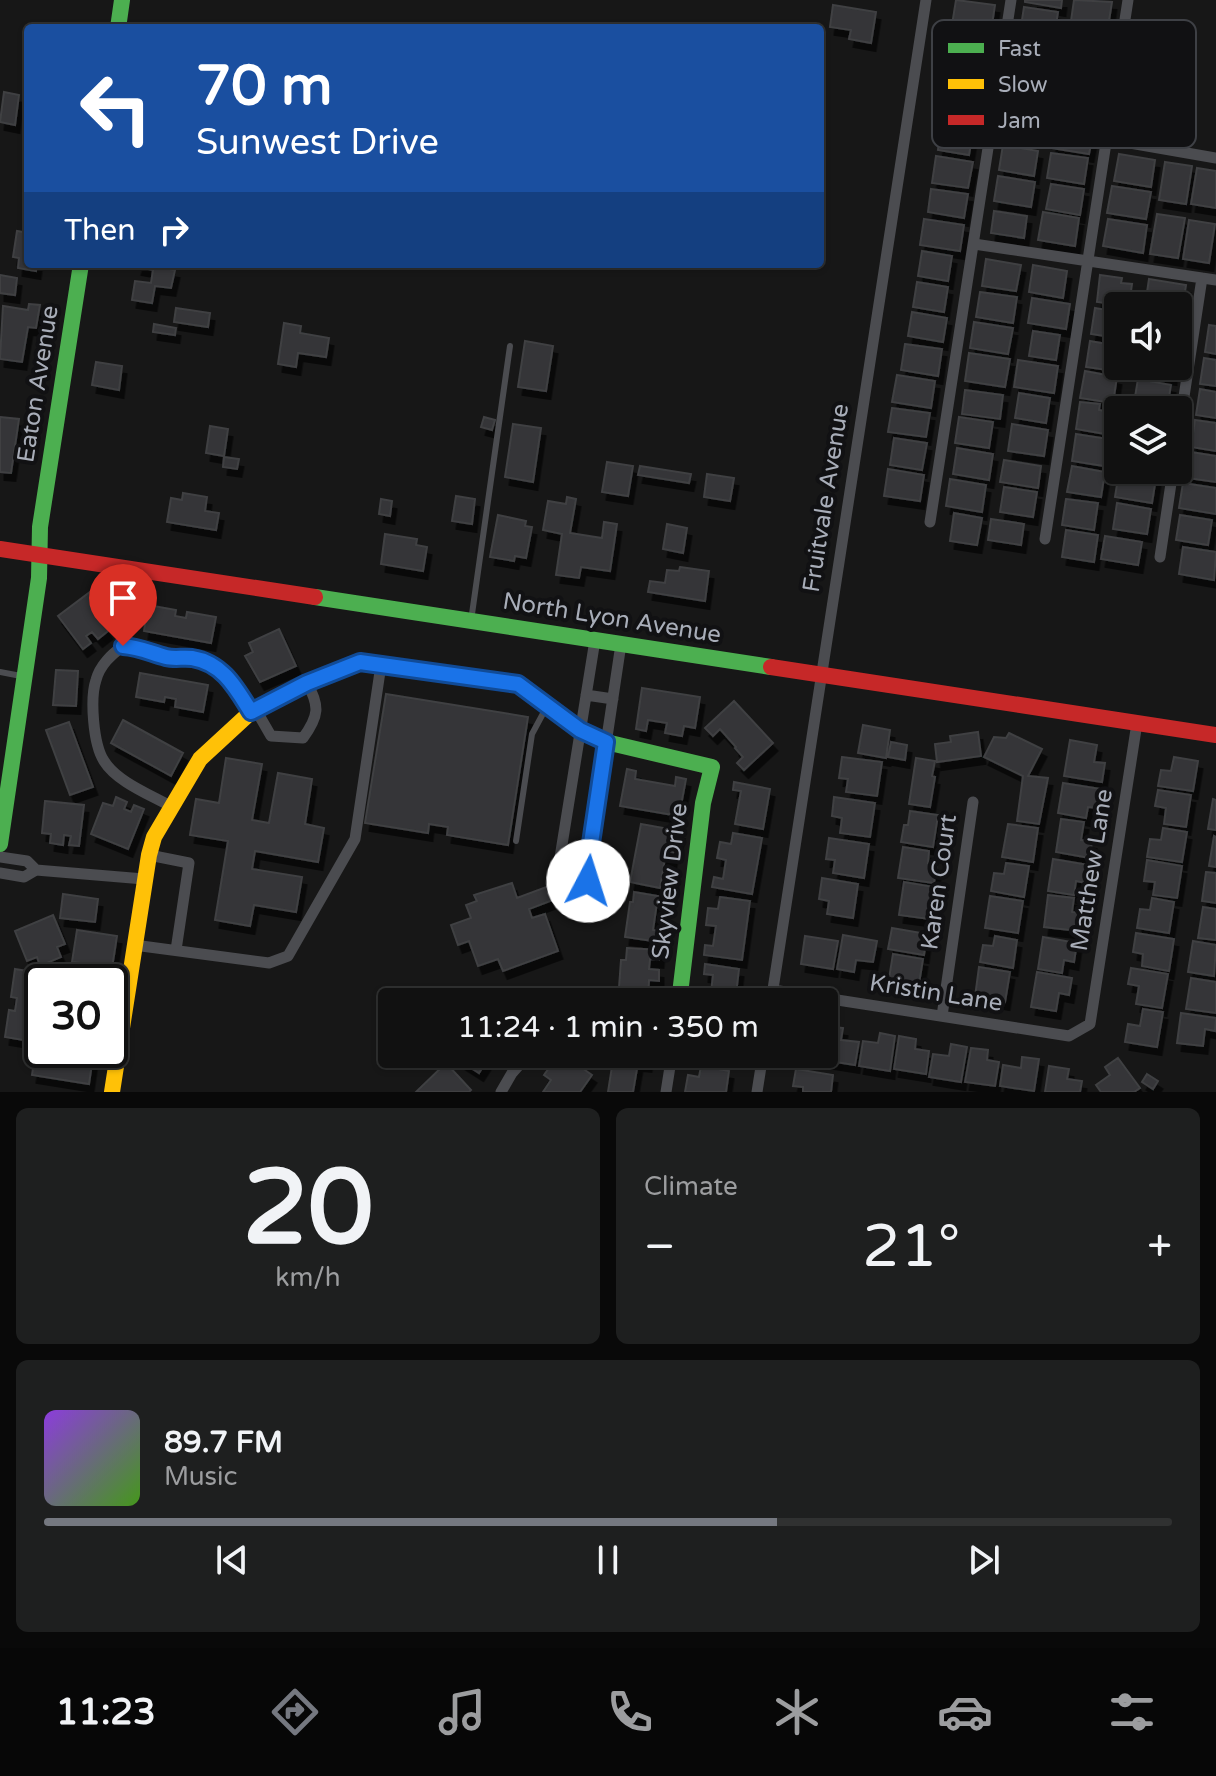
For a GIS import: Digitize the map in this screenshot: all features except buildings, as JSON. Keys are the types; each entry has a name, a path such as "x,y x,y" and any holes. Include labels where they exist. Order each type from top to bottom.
{"street":[{"path":"119,24 122,0"},
{"name":"Fruitvale Avenue","path":"773,988 926,0"},
{"path":"1008,20 1011,0"},
{"path":"1125,20 1128,0"},
{"path":"930,522 989,148"},
{"path":"1045,539 1106,148"},
{"path":"1159,148 1216,158"},
{"path":"974,244 1216,280"},
{"name":"Eaton Avenue","path":"0,844 25,677 40,555 40,527 80,268"},
{"path":"1184,396 1202,278"},
{"path":"1160,557 1171,484"},
{"name":"North Lyon Avenue","path":"0,549 1216,735"},
{"path":"595,640 557,876 557,891 564,898 574,900 586,891 621,644"},
{"path":"172,807 122,778 104,761 96,737 93,705 95,680 106,660 123,646 143,648 167,657 195,659 214,666 229,677 271,736 303,738 315,722 316,699 307,683"},
{"path":"128,969 154,837 200,759 254,711 307,683 360,662 518,684 580,730 606,742"},
{"path":"134,945 269,963 288,956 355,839 381,665"},
{"path":"586,695 613,699"},
{"name":"Matthew Lane","path":"1090,1024 1137,723"},
{"name":"Skyview Drive","path":"606,742 712,767 703,803 681,988"},
{"name":"Karen Court","path":"942,1016 973,802"},
{"path":"149,855 189,863 176,950"},
{"path":"0,857 27,861 36,870"},
{"path":"557,876 564,869 574,868 586,877"},
{"path":"0,873 24,877 36,870 144,879"},
{"name":"Kristin Lane","path":"838,1004 1069,1036 1090,1024"},
{"path":"112,1092 113,1068"},
{"path":"501,1092 516,1068"},
{"path":"666,1092 670,1068"},
{"path":"757,1092 761,1068"}],"lane":[{"path":"471,621 510,346"},
{"path":"0,672 25,677"},
{"path":"516,841 532,734 548,705"}],"traffic: fast":[{"path":"119,24 122,0"},
{"path":"0,844 39,578 40,527 80,268"},
{"path":"315,597 771,667"},
{"path":"494,681 518,684 580,730 606,742 712,767 703,803 681,988"}],"traffic: slow":[{"path":"112,1092 149,855 154,837 200,759 251,712 307,683 360,662 494,681"}],"traffic: jam":[{"path":"0,549 315,597"},
{"path":"771,667 1216,735"}],"route":[{"path":"123,646 143,648 167,657 195,659 214,666 229,677 251,712 307,683 360,662 518,684 580,730 606,742 586,877 588,881"}]}
